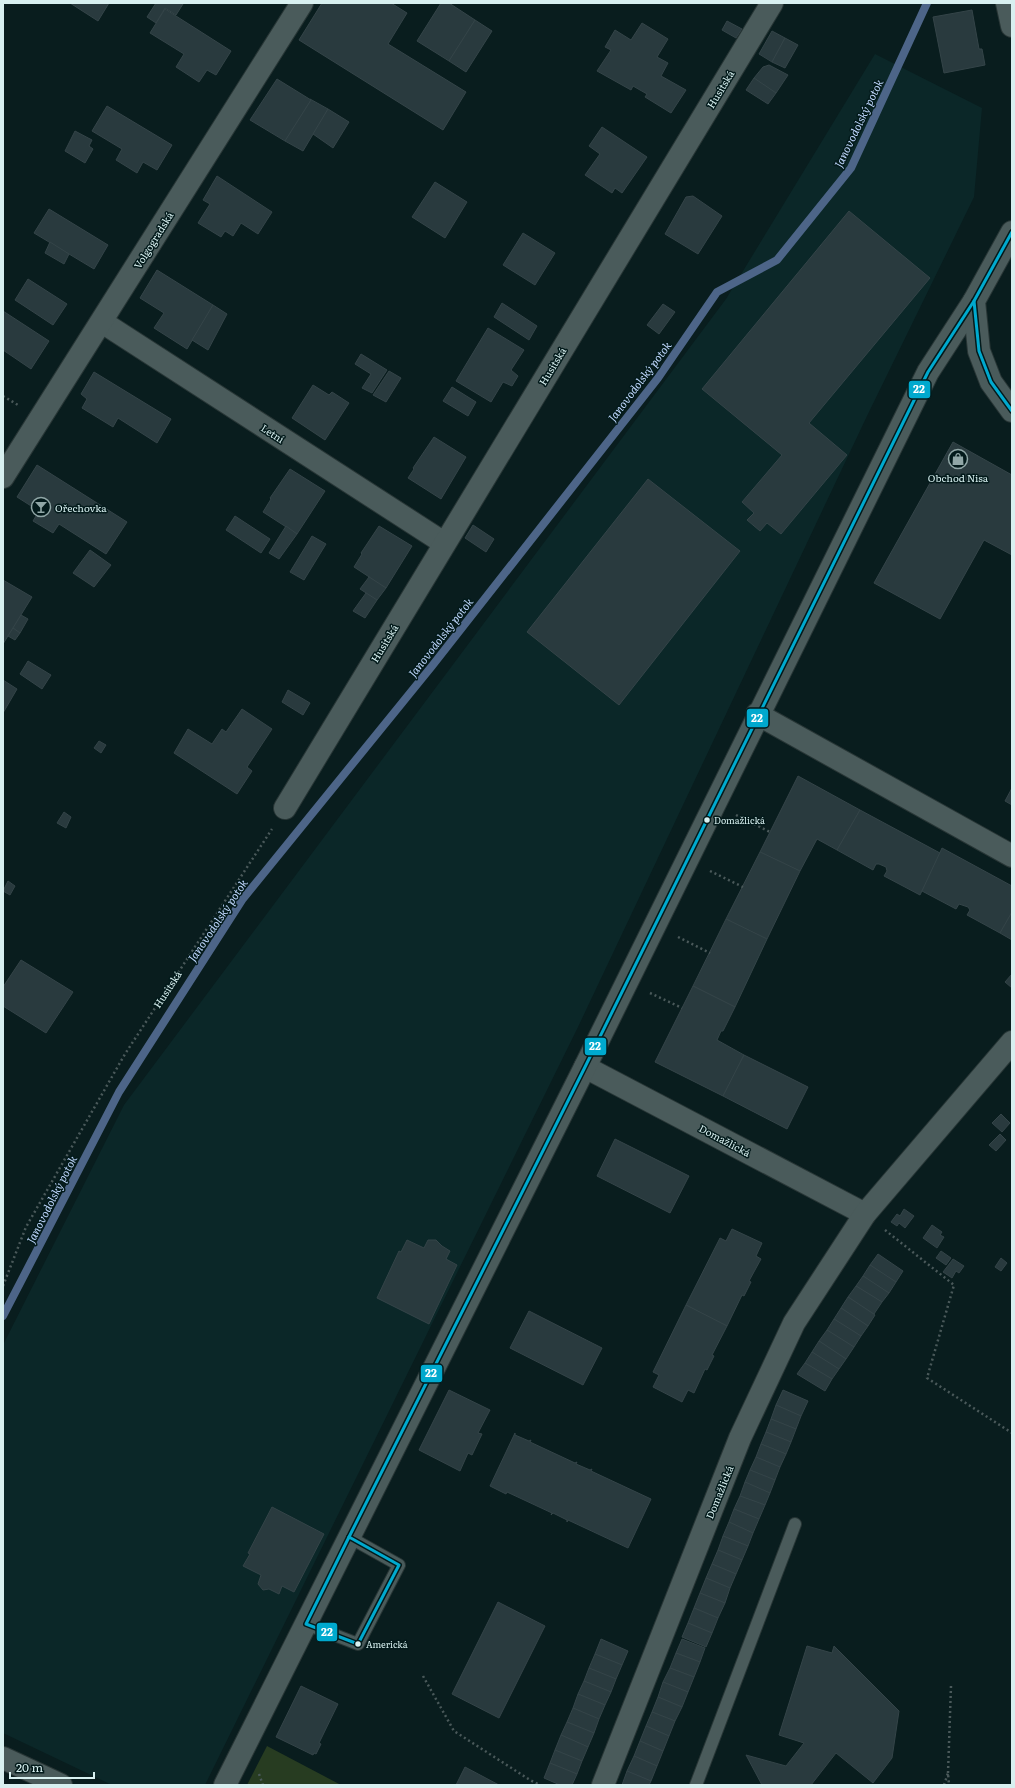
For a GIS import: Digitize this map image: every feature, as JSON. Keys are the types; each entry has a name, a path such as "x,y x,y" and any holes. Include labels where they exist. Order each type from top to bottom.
{"street":[{"name":"Volgogradská","path":"3,477 302,3"},
{"name":"Husitská","path":"286,808 444,543 772,3"},
{"path":"1007,3 1012,26"},
{"path":"225,1785 585,1067 928,372 974,301 1012,232"},
{"path":"974,301 979,351 991,382 1012,411"},
{"name":"Letní","path":"102,322 444,543"},
{"path":"758,714 1012,856"},
{"name":"Domažlická","path":"603,1785 740,1438 794,1323 865,1214 1012,1042"},
{"name":"Domažlická","path":"585,1067 865,1214"},
{"path":"3,1758 61,1785"}],"lane":[{"path":"696,1785 795,1524"},
{"path":"306,1624 358,1644 395,1571 398,1564 349,1537"}],"path":[{"name":"Husitská","path":"3,1286 26,1226 125,1054 286,808"},
{"path":"734,814 770,832"},
{"path":"706,869 743,887"},
{"path":"673,934 710,953"},
{"path":"645,990 682,1008"},
{"path":"865,1214 954,1285 927,1378 1012,1433"},
{"path":"423,1676 454,1731 540,1785"},
{"path":"949,1785 948,1773 951,1686"},
{"path":"944,1785 948,1773"}],"shaded area":[{"path":"875,54 982,108 974,197 867,416 578,1027 205,1785 112,1785 3,1733 3,1345 124,1105 726,299"}],"green space":[{"path":"267,1746 341,1785 247,1785"}],"building":[{"path":"70,3 109,3 98,21"},
{"path":"156,3 183,4 176,15 165,8 156,23 147,17"},
{"path":"322,3 391,3 407,13 388,44 466,92 443,130 299,40"},
{"path":"441,3 449,3 475,20 449,61 417,41"},
{"path":"165,9 231,51 216,75 207,70 199,82 176,67 184,54 150,33"},
{"path":"972,10 979,49 982,49 985,65 944,73 933,17"},
{"path":"475,20 492,31 466,72 449,61"},
{"path":"727,21 742,29 736,38 722,30"},
{"path":"642,23 668,39 657,57 668,63 661,76 686,90 671,113 645,97 647,94 633,86 631,90 597,71 611,50 605,47 615,30 631,40"},
{"path":"772,31 785,38 772,62 759,54"},
{"path":"785,38 798,45 785,68 772,62"},
{"path":"769,65 788,75 776,93 754,78 763,67"},
{"path":"754,78 776,93 768,104 746,90"},
{"path":"277,79 311,100 285,141 250,120"},
{"path":"310,99 328,109 303,151 285,141 311,100"},
{"path":"107,106 172,145 157,170 143,162 137,173 116,160 122,149 92,131"},
{"path":"328,109 349,122 333,148 313,134"},
{"path":"602,127 647,157 622,193 615,188 612,193 585,175 600,154 589,146"},
{"path":"75,131 92,140 89,146 93,149 85,163 65,151"},
{"path":"217,176 272,212 258,234 241,223 233,236 225,231 221,237 198,223 210,204 203,200"},
{"path":"435,182 467,202 445,238 412,217"},
{"path":"693,196 722,216 698,254 665,234 686,197"},
{"path":"49,209 108,245 94,269 34,233"},
{"path":"849,211 930,278 809,423 847,455 781,534 767,523 760,531 747,520 754,513 742,502 782,455 702,389"},
{"path":"523,233 555,253 535,285 503,265"},
{"path":"50,242 69,254 64,264 45,253"},
{"path":"157,270 213,305 187,349 154,328 164,313 140,298"},
{"path":"28,279 67,304 53,325 15,300"},
{"path":"502,303 537,326 529,340 494,317"},
{"path":"663,304 675,312 659,334 647,325"},
{"path":"213,305 227,314 208,350 192,340"},
{"path":"3,311 49,341 31,369 3,350"},
{"path":"488,328 524,350 511,370 518,376 512,386 503,382 491,402 456,381"},
{"path":"361,354 387,370 372,393 362,388 371,374 355,364"},
{"path":"389,371 401,378 386,402 373,395"},
{"path":"94,372 171,419 157,443 118,418 113,427 82,408 87,399 81,394"},
{"path":"313,385 329,395 332,392 349,403 325,440 292,418"},
{"path":"452,387 476,402 468,416 443,401"},
{"path":"434,437 466,457 441,499 408,478"},
{"path":"953,442 1012,475 1012,555 984,540 940,619 874,583"},
{"path":"37,465 127,522 106,554 59,524 53,533 33,521 39,511 17,497"},
{"path":"290,469 325,491 297,534 263,512 271,499 270,498"},
{"path":"648,479 740,551 619,705 527,632"},
{"path":"235,516 270,539 261,553 226,530"},
{"path":"473,525 494,539 486,552 465,538"},
{"path":"286,526 297,534 279,559 269,553"},
{"path":"379,526 412,546 386,588 354,567 362,554 361,553"},
{"path":"312,536 326,544 304,580 290,572"},
{"path":"90,550 111,565 94,587 73,573"},
{"path":"369,577 386,588 377,600 360,589"},
{"path":"3,580 32,597 3,644"},
{"path":"366,593 377,600 365,618 353,611"},
{"path":"21,615 28,619 20,633 13,628"},
{"path":"13,628 20,633 15,640 8,636"},
{"path":"28,661 51,675 42,689 20,674"},
{"path":"3,680 17,689 3,713"},
{"path":"288,690 310,703 303,715 282,702"},
{"path":"242,709 272,729 247,767 252,771 237,794 174,753 188,729 212,744 222,729 226,732"},
{"path":"99,741 106,745 101,753 94,748"},
{"path":"798,776 860,810 837,850 817,839 800,871 760,852"},
{"path":"1012,788 1012,805 1005,801"},
{"path":"860,810 940,853 920,895 884,876 887,871 886,867 876,864 873,870 837,850"},
{"path":"64,812 71,817 66,828 57,823"},
{"path":"942,848 1012,886 1012,912 1000,933 967,915 970,910 968,907 959,904 956,909 922,891"},
{"path":"760,852 800,871 767,939 726,919"},
{"path":"8,881 15,886 10,895 3,891"},
{"path":"1012,912 1012,940 1000,933"},
{"path":"726,919 767,939 735,1007 693,986"},
{"path":"21,960 73,992 46,1033 3,1006 3,987"},
{"path":"1012,974 1012,988 1005,982"},
{"path":"693,986 735,1007 717,1040 744,1055 723,1096 655,1062"},
{"path":"744,1055 808,1087 787,1129 723,1096"},
{"path":"1001,1114 1010,1123 1002,1132 992,1123"},
{"path":"1000,1134 1006,1140 996,1151 989,1145"},
{"path":"615,1139 689,1176 670,1213 597,1176"},
{"path":"904,1209 914,1216 905,1228 899,1223 897,1226 891,1222 897,1214 900,1216"},
{"path":"932,1225 942,1232 940,1235 944,1237 937,1248 923,1238"},
{"path":"732,1229 762,1243 756,1256 761,1259 749,1281 751,1282 744,1296 742,1295 727,1326 686,1305 720,1238 726,1241"},
{"path":"407,1240 424,1248 428,1240 436,1240 450,1251 446,1259 457,1265 429,1324 377,1298 399,1251 401,1252"},
{"path":"941,1251 951,1258 946,1265 936,1258"},
{"path":"878,1254 903,1271 896,1282 870,1265"},
{"path":"1001,1258 1007,1263 1001,1271 995,1267"},
{"path":"953,1259 964,1266 959,1273 956,1271 952,1278 943,1272"},
{"path":"870,1265 896,1282 889,1293 863,1276"},
{"path":"863,1276 889,1293 882,1302 856,1286"},
{"path":"856,1286 882,1302 874,1314 848,1297"},
{"path":"848,1297 875,1315 868,1326 841,1308"},
{"path":"686,1305 727,1326 712,1355 714,1356 707,1370 705,1369 694,1393 688,1390 682,1402 653,1387 659,1375 653,1372"},
{"path":"841,1308 868,1326 861,1336 834,1319"},
{"path":"529,1311 602,1348 583,1385 510,1348"},
{"path":"834,1319 861,1336 854,1347 827,1330"},
{"path":"827,1330 854,1347 846,1359 819,1341"},
{"path":"819,1341 846,1359 839,1369 812,1352"},
{"path":"812,1352 839,1369 832,1379 805,1363"},
{"path":"805,1363 832,1379 825,1391 797,1374"},
{"path":"449,1390 490,1410 478,1433 482,1434 472,1455 468,1453 460,1471 419,1450"},
{"path":"783,1390 808,1401 801,1416 776,1405"},
{"path":"776,1405 801,1416 796,1429 771,1419"},
{"path":"771,1419 796,1429 791,1442 766,1432"},
{"path":"766,1432 791,1442 786,1454 761,1444"},
{"path":"515,1433 515,1435 529,1441 531,1440 530,1442 575,1463 577,1462 576,1464 590,1470 592,1469 591,1471 651,1499 628,1548 568,1520 567,1522 567,1520 553,1513 551,1515 552,1513 507,1492 506,1494 490,1486"},
{"path":"761,1444 786,1454 780,1467 756,1457"},
{"path":"756,1457 780,1467 775,1480 750,1470"},
{"path":"750,1470 775,1480 770,1493 745,1482"},
{"path":"745,1482 770,1493 765,1505 740,1496"},
{"path":"740,1496 765,1505 759,1519 734,1509"},
{"path":"272,1507 324,1534 294,1592 282,1586 279,1594 269,1589 263,1590 258,1584 261,1575 243,1566 250,1554 248,1553"},
{"path":"734,1509 759,1519 753,1533 729,1522"},
{"path":"729,1522 753,1533 748,1546 723,1536"},
{"path":"723,1536 748,1546 742,1560 718,1550"},
{"path":"718,1550 742,1560 736,1574 712,1564"},
{"path":"712,1564 736,1574 730,1588 706,1578"},
{"path":"706,1578 730,1588 725,1603 700,1593"},
{"path":"700,1593 725,1603 718,1618 694,1608"},
{"path":"498,1602 545,1626 499,1718 452,1694"},
{"path":"694,1608 718,1618 712,1633 688,1623"},
{"path":"688,1623 712,1633 706,1647 682,1637"},
{"path":"601,1639 628,1651 622,1665 595,1654"},
{"path":"682,1639 705,1648 700,1662 676,1653"},
{"path":"807,1646 832,1653 834,1646 899,1711 892,1758 873,1783 836,1753 811,1785 762,1785 746,1755 786,1766 804,1743 779,1735"},
{"path":"676,1653 700,1662 694,1677 670,1668"},
{"path":"595,1654 622,1665 616,1679 589,1668"},
{"path":"589,1668 616,1679 611,1692 584,1681"},
{"path":"670,1668 694,1677 688,1692 663,1682"},
{"path":"584,1681 611,1692 605,1705 578,1694"},
{"path":"663,1682 688,1692 682,1707 658,1697"},
{"path":"301,1686 338,1704 319,1743 321,1744 316,1754 314,1753 313,1755 276,1737"},
{"path":"578,1694 605,1705 599,1719 573,1708"},
{"path":"658,1697 682,1707 675,1721 652,1712"},
{"path":"573,1708 599,1719 594,1733 567,1722"},
{"path":"652,1712 675,1721 669,1736 646,1726"},
{"path":"567,1722 594,1733 588,1747 561,1735"},
{"path":"646,1726 669,1736 663,1751 640,1741"},
{"path":"561,1735 588,1747 582,1761 555,1750"},
{"path":"640,1741 663,1751 657,1766 634,1756"},
{"path":"555,1750 582,1761 577,1774 550,1763"},
{"path":"634,1756 657,1766 651,1781 627,1771"},
{"path":"550,1763 577,1774 572,1785 560,1785 544,1778"},
{"path":"465,1767 499,1785 456,1785"},
{"path":"627,1771 651,1781 649,1785 622,1785"}],"waterway":[{"name":"Janovodolský potok","path":"3,1316 119,1092 242,900 432,666 658,378 717,292 777,260 851,168 927,3"}],"transit line":[{"name":"22","path":"349,1537 585,1067 928,372 974,301 1012,232"},
{"name":"22","path":"974,301 979,351 991,382 1012,411"},
{"name":"22","path":"349,1537 399,1565 358,1644 306,1624 349,1537"}],"place":[{"name":"Obchod Nisa","path":"958,459"},
{"name":"Ořechovka","path":"41,507"},
{"name":"Domažlická","path":"707,820"},
{"name":"Americká","path":"358,1644"}]}
